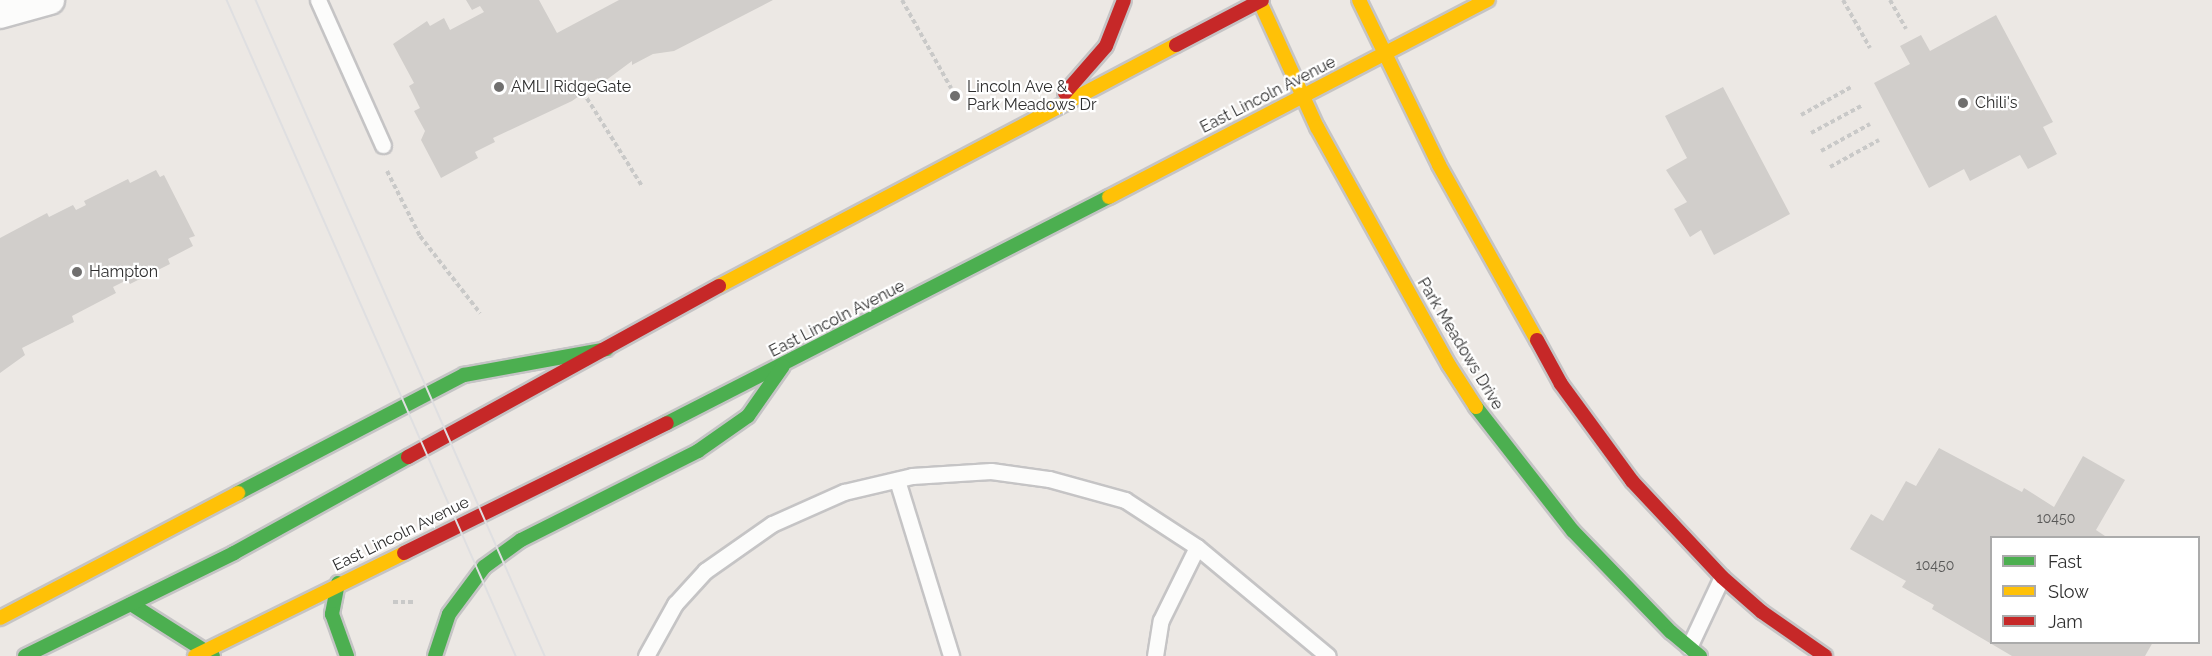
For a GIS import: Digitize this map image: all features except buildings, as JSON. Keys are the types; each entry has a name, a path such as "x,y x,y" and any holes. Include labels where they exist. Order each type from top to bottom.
{"main road":[{"path":"1052,107 1106,46 1124,0"},
{"path":"25,656 251,544 1052,107 1260,0"},
{"name":"Park Meadows Drive","path":"1260,0 1302,97 1449,365 1491,429 1573,531 1690,653"},
{"path":"1359,0 1439,165 1561,384 1632,481 1722,578 1762,612 1825,656"},
{"name":"East Lincoln Avenue","path":"204,654 338,583 783,366 1488,0"},
{"path":"0,618 464,375 607,350"},
{"path":"435,656 449,614 484,567 521,540 698,451 748,416 783,366"},
{"path":"338,583 332,614 347,656"},
{"path":"131,604 204,654"}],"street":[{"path":"0,14 50,0"}],"lane":[{"path":"318,0 383,145"},
{"path":"646,656 675,604 711,564 772,524 844,492 897,480 991,471 1049,479 1125,500 1197,547 1328,656"},
{"path":"897,480 951,656"},
{"path":"1155,656 1161,620 1197,547"},
{"path":"1690,653 1722,578"}],"path":[{"path":"902,0 951,88"},
{"path":"1843,0 1870,48"},
{"path":"1890,0 1906,29"},
{"path":"1801,115 1851,87"},
{"path":"583,92 642,186"},
{"path":"1811,133 1861,106"},
{"path":"1821,151 1870,124"},
{"path":"1830,167 1879,140"},
{"path":"383,145 382,160 420,236 480,313"},
{"path":"388,604 397,600 417,602"}],"tram line":[{"path":"227,0 516,656"},
{"path":"256,0 545,656"}],"traffic: fast":[{"path":"667,423 1109,197"},
{"path":"238,493 464,375 607,349"},
{"path":"435,656 449,614 484,567 521,540 698,451 748,416 783,366"},
{"path":"1476,407 1573,531 1671,632 1700,656"},
{"path":"25,656 234,553 408,457"},
{"path":"338,583 332,614 347,656"},
{"path":"131,604 213,656"}],"traffic: slow":[{"path":"1259,0 1317,127 1449,365 1476,407"},
{"path":"1359,0 1439,165 1537,340"},
{"path":"1109,197 1488,0"},
{"path":"719,286 1176,45"},
{"path":"0,618 238,493"},
{"path":"195,656 404,553"}],"traffic: jam":[{"path":"1065,93 1106,46 1124,0"},
{"path":"1176,45 1262,0"},
{"path":"408,457 719,286"},
{"path":"1537,340 1561,384 1632,481 1722,577 1762,612 1825,656"},
{"path":"404,553 667,423"}],"place":[{"name":"AMLI RidgeGate","path":"499,87"},
{"name":"Lincoln Ave & Park Meadows Dr","path":"955,96"},
{"name":"Chili's","path":"1963,103"},
{"name":"Hampton","path":"77,272"}]}
